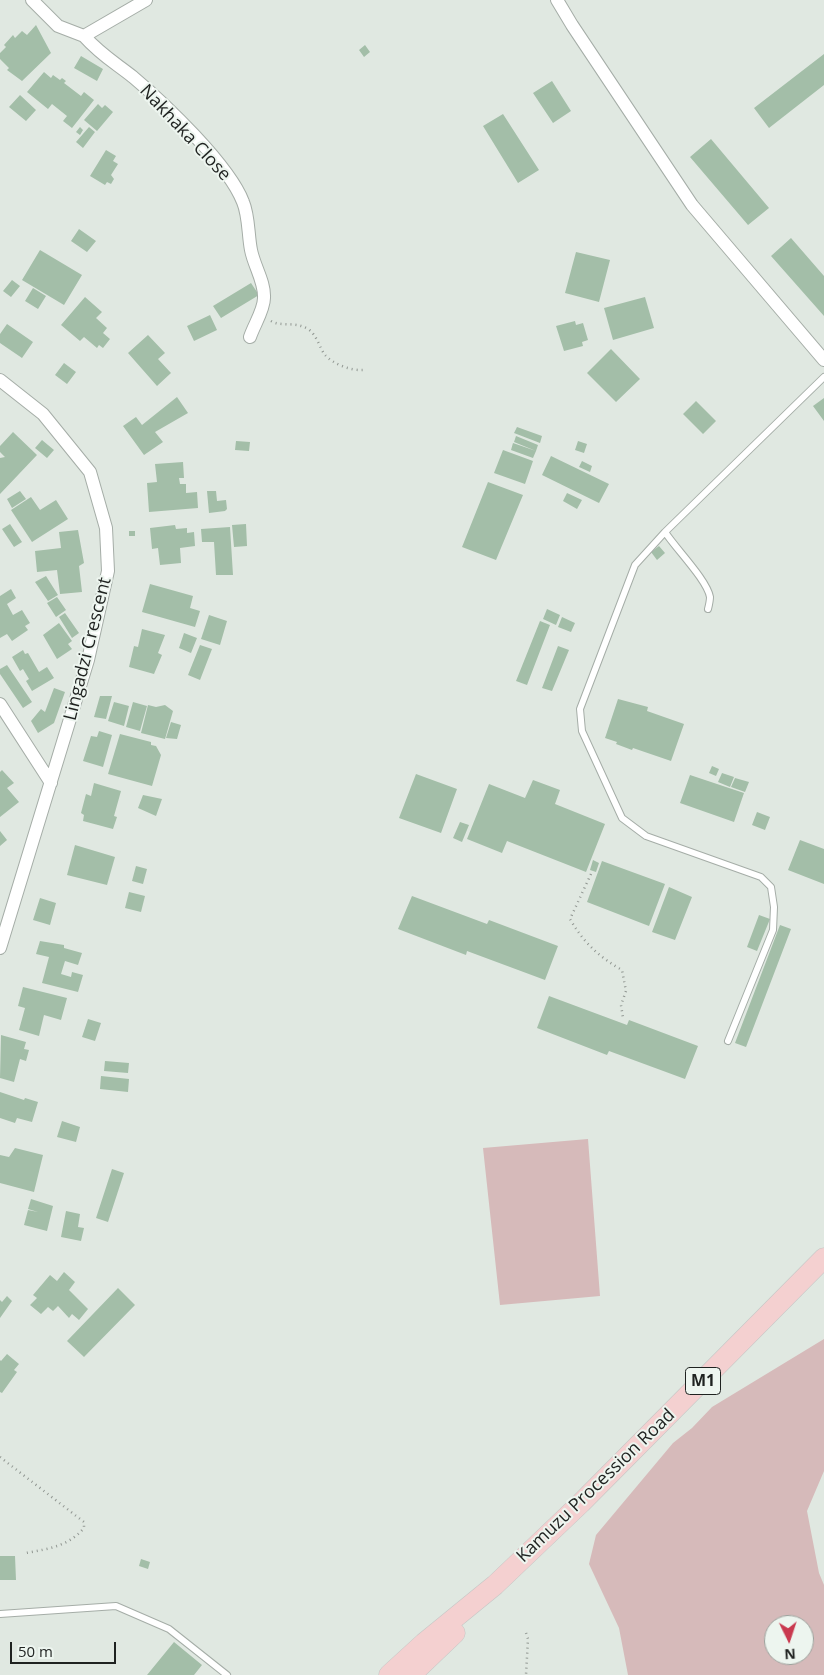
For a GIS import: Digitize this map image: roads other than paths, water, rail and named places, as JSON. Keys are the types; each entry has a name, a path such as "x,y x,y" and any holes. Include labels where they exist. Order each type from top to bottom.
{"highway":[{"name":"Kamuzu Procession Road","path":"388,1675 502,1579 582,1503 824,1258"},
{"name":"Kamuzu Procession Road","path":"410,1675 474,1614 502,1579"}],"street":[{"path":"32,0 58,26 84,36 146,0"},
{"path":"558,0 572,25 692,205 824,360"},
{"name":"Nakhaka Close","path":"84,36 99,54 131,76 164,105 231,180 244,202 252,258 263,287 264,299 250,337"},
{"name":"Lingadzi Crescent","path":"0,380 43,414 90,472 106,528 108,571 88,660 0,948"},
{"path":"0,704 51,783"}],"lane":[{"path":"728,1041 773,930 774,907 771,887 761,877 646,836 622,818 582,731 580,710 635,565 666,532 824,377"},
{"path":"666,532 700,578 710,597 708,608"},
{"path":"0,1614 116,1606 169,1629 227,1675"}]}
